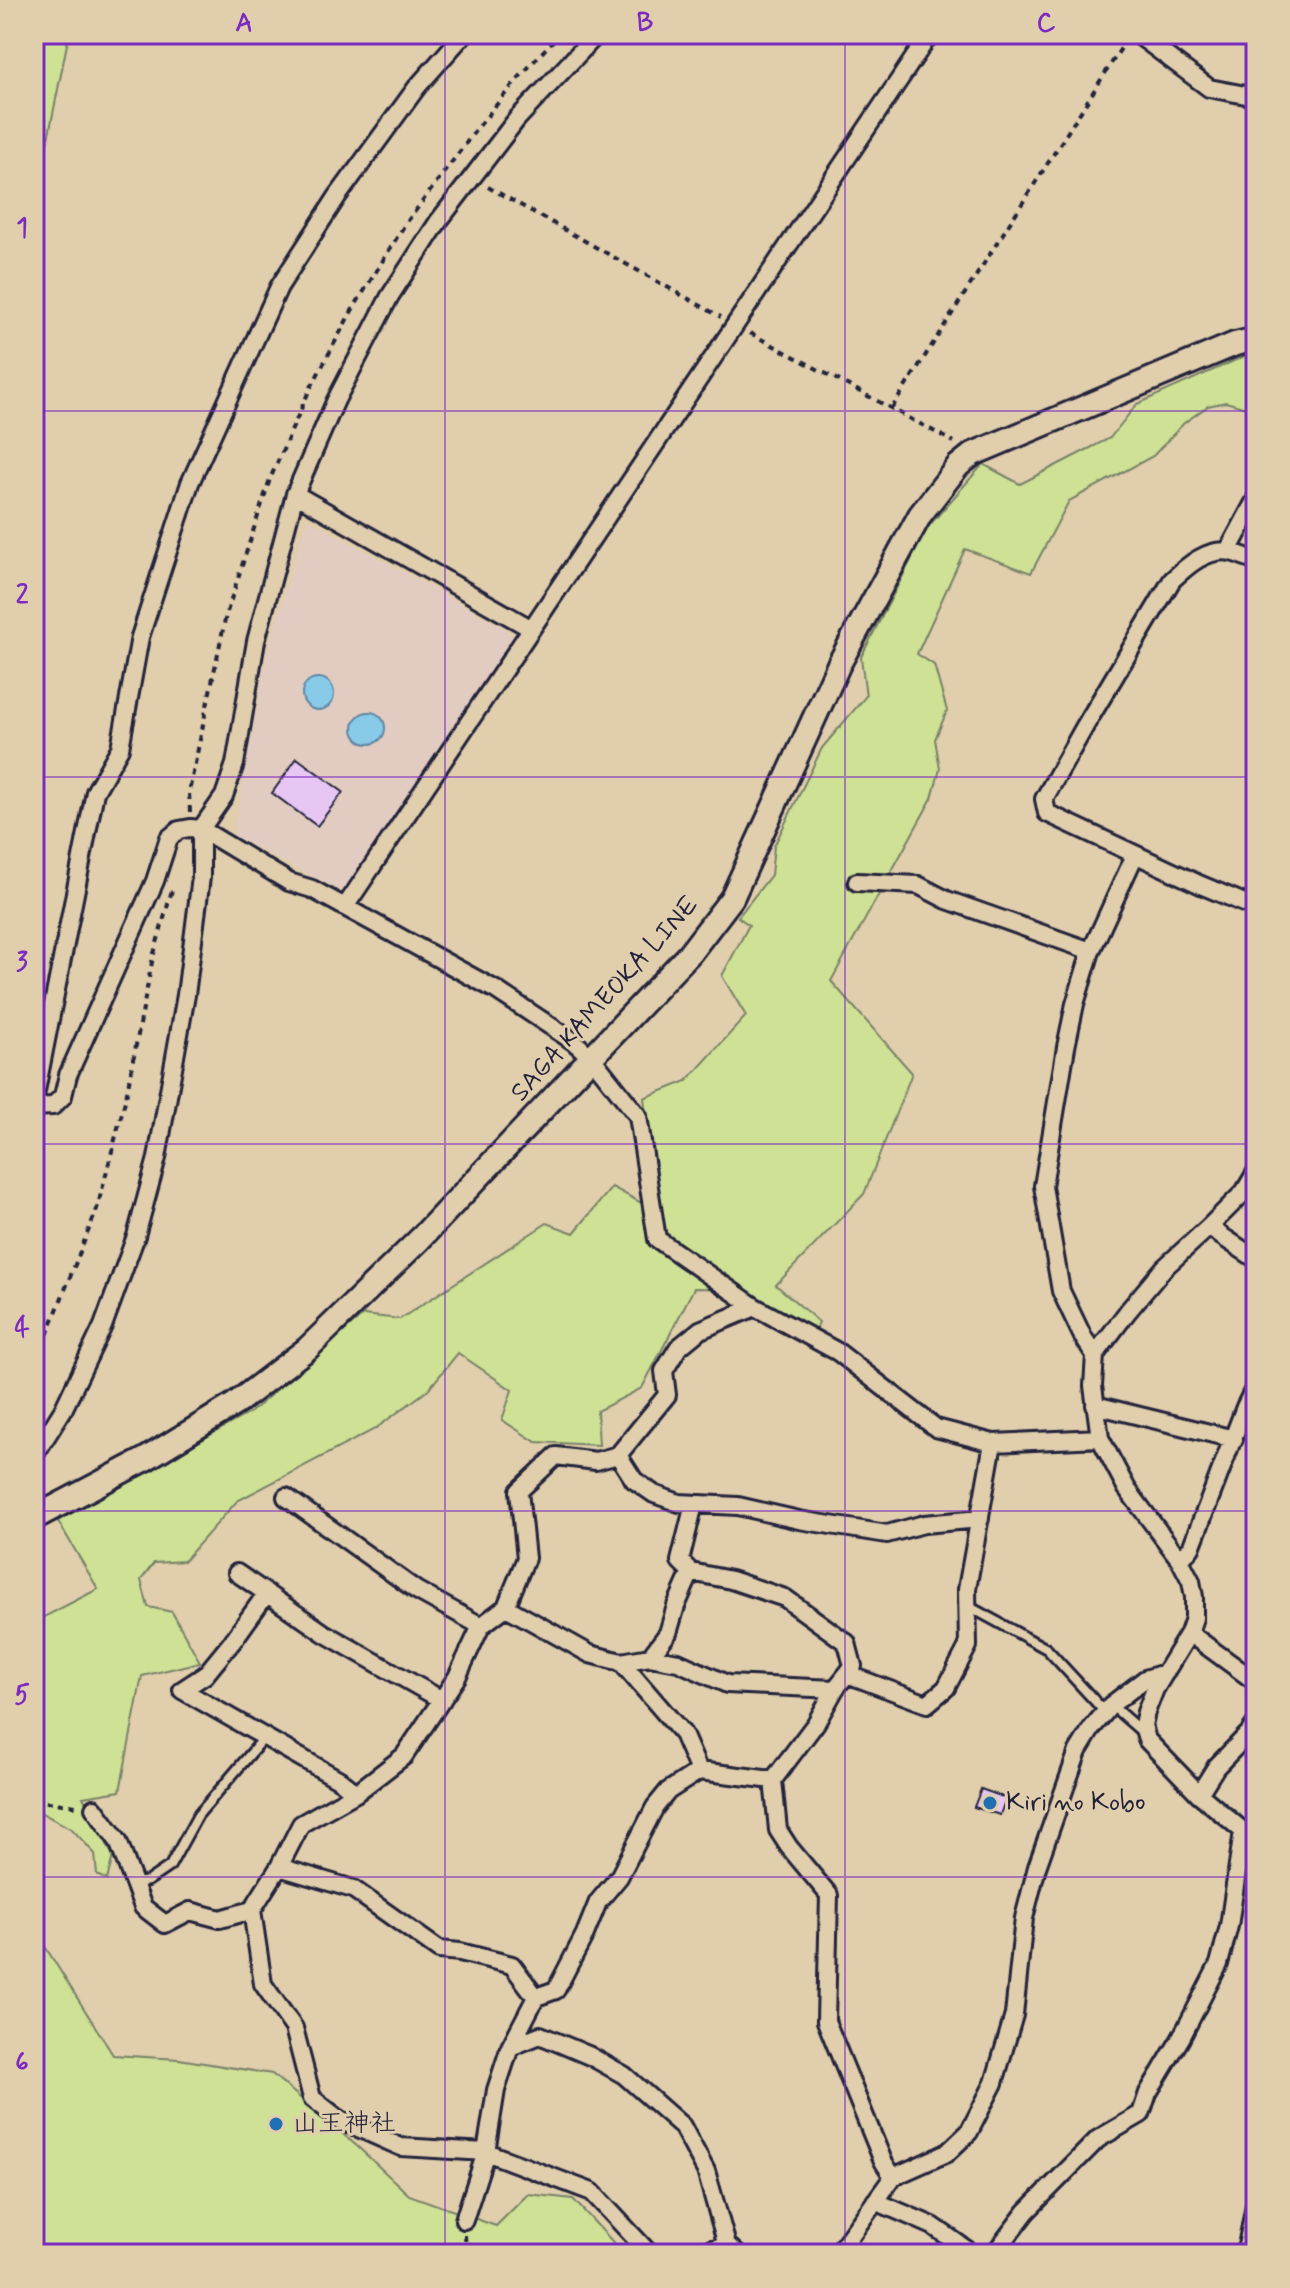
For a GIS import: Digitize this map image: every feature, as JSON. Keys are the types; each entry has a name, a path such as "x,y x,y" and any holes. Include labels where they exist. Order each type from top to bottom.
{"main road":[{"name":"SAGA KAMEOKA LINE","path":"34,1518 157,1452 235,1404 307,1349 420,1239 690,953 732,898 839,664 920,515 958,466 973,454 1235,344 1256,339"}],"street":[{"path":"34,1101 95,792 120,748 140,637 190,483 279,287 354,172 417,87 464,34"},
{"path":"34,1456 63,1410 103,1326 136,1236 157,1158 186,995 201,877 201,829 224,796 235,764 256,641 295,494 336,400 390,296 438,222 517,119 597,34"},
{"path":"345,907 930,34"},
{"path":"1137,34 1209,88 1256,97"},
{"path":"295,494 530,628"},
{"path":"1228,551 1256,499"},
{"path":"1256,561 1228,551 1207,555 1172,580 1044,799 1047,813 1256,908"},
{"path":"34,1107 53,1106 63,1096 68,1075 155,881 169,838 179,830 201,829 289,882 312,889 496,990 573,1041 592,1058 638,1116 657,1239 755,1307 838,1352 936,1428 993,1443 1100,1438"},
{"path":"1095,1355 1061,1291 1043,1186 1066,1047 1091,951 1135,855"},
{"path":"857,882 918,885 947,900 1091,951"},
{"path":"1256,1172 1244,1192 1164,1268 1128,1311 1095,1355 1093,1386 1100,1438 1127,1489 1180,1560 1191,1581 1194,1597 1194,1618 1189,1633 1155,1689 1146,1712 1143,1725 1147,1740 1199,1794 1256,1846"},
{"path":"1210,1226 1256,1259"},
{"path":"650,2254 592,2192 486,2152 401,2147 340,2120 312,2098 294,2028 263,1984 252,1910 301,1824 356,1793 404,1756 457,1677 481,1626 506,1607 526,1558 519,1491 556,1456 596,1461 618,1455 667,1395 664,1371 678,1348 700,1330 755,1307"},
{"path":"1180,1560 1191,1548 1234,1439 1251,1410 1256,1385"},
{"path":"1095,1405 1234,1439"},
{"path":"847,1674 927,1704 946,1688 968,1646 967,1589 993,1443"},
{"path":"618,1455 634,1480 654,1494 679,1503 738,1506 799,1520 887,1534 924,1524 980,1519"},
{"path":"286,1497 416,1590 481,1626"},
{"path":"694,1504 680,1561 691,1572 731,1580 785,1598 847,1643 853,1666 835,1689 816,1723 773,1780 778,1830 829,1895 826,2021 883,2161 893,2177"},
{"path":"650,1657 668,1633 691,1572"},
{"path":"237,1573 324,1633 442,1700"},
{"path":"267,1593 205,1675 182,1690 340,1780 356,1793"},
{"path":"506,1607 590,1654 621,1662 650,1657 678,1662 727,1684 835,1689"},
{"path":"1189,1633 1256,1682"},
{"path":"621,1662 683,1734 699,1771"},
{"path":"837,2254 893,2177 947,2153 969,2132 994,2083 1014,2015 1024,1918 1037,1867 1078,1751 1108,1709 1145,1679 1165,1673"},
{"path":"1199,1794 1216,1767 1256,1723"},
{"path":"464,2220 486,2152 496,2090 510,2047 536,1997 556,1990 598,1902 619,1877 655,1807 668,1791 699,1771 773,1780"},
{"path":"94,1808 118,1841 143,1907 165,1924 190,1911 220,1919 252,1910"},
{"path":"994,2254 1026,2212 1098,2139 1141,2114 1148,2093 1219,1964 1229,1926 1243,1831"},
{"path":"279,1867 353,1889 439,1950 512,1965 536,1997"},
{"path":"510,2047 540,2035 590,2056 624,2075 682,2126 706,2171 732,2249 692,2254"},
{"path":"1243,2254 1256,2200"},
{"path":"875,2201 933,2226 973,2254"}],"lane":[{"path":"967,1605 1047,1649 1108,1709 1146,1735"},
{"path":"134,1884 148,1881 170,1866 198,1815 265,1737"}],"path":[{"path":"892,408 1130,34"},
{"path":"34,1368 97,1209 126,1097 153,957"},
{"path":"34,1800 94,1808"}],"shaded area":[{"path":"307,519 508,630 514,639 345,893 233,836 268,649"}],"green space":[{"path":"34,34 69,34 42,169 34,241"},
{"path":"1256,351 1256,411 1226,402 1208,406 1184,423 1153,456 1069,501 1031,573 965,549 917,654 934,665 947,711 935,739 940,769 932,798 831,981 912,1073 864,1194 776,1285 819,1322 815,1333 744,1289 694,1288 642,1388 597,1411 599,1445 536,1442 502,1420 512,1390 458,1353 428,1390 375,1429 237,1501 184,1561 154,1563 141,1580 148,1607 172,1612 200,1662 142,1676 120,1791 83,1797 113,1856 107,1880 97,1875 95,1854 72,1829 34,1809 34,1622 98,1589 58,1521 251,1412 363,1315 400,1319 547,1223 574,1233 612,1187 658,1212 644,1098 687,1081 746,1016 722,976 749,925 738,917 771,875 774,846 822,748 866,696 861,657 928,527 983,464 1020,484 1110,438 1137,404"},
{"path":"34,1929 113,2055 179,2059 272,2074 409,2195 496,2226 528,2194 573,2199 624,2254 34,2254"}],"water":[{"path":"318,678 329,683 334,694 329,705 318,710 307,705 302,694 307,683"},
{"path":"369,712 380,717 385,728 380,739 369,744 358,739 353,728 358,717"}],"building":[{"path":"297,758 343,792 317,826 272,793"},
{"name":"Kiri no Kobo","path":"981,1789 1006,1798 1000,1815 974,1807"}],"place":[{"name":"Kiri no Kobo","path":"990,1803"},
{"name":"山王神社","path":"276,2124"}]}
